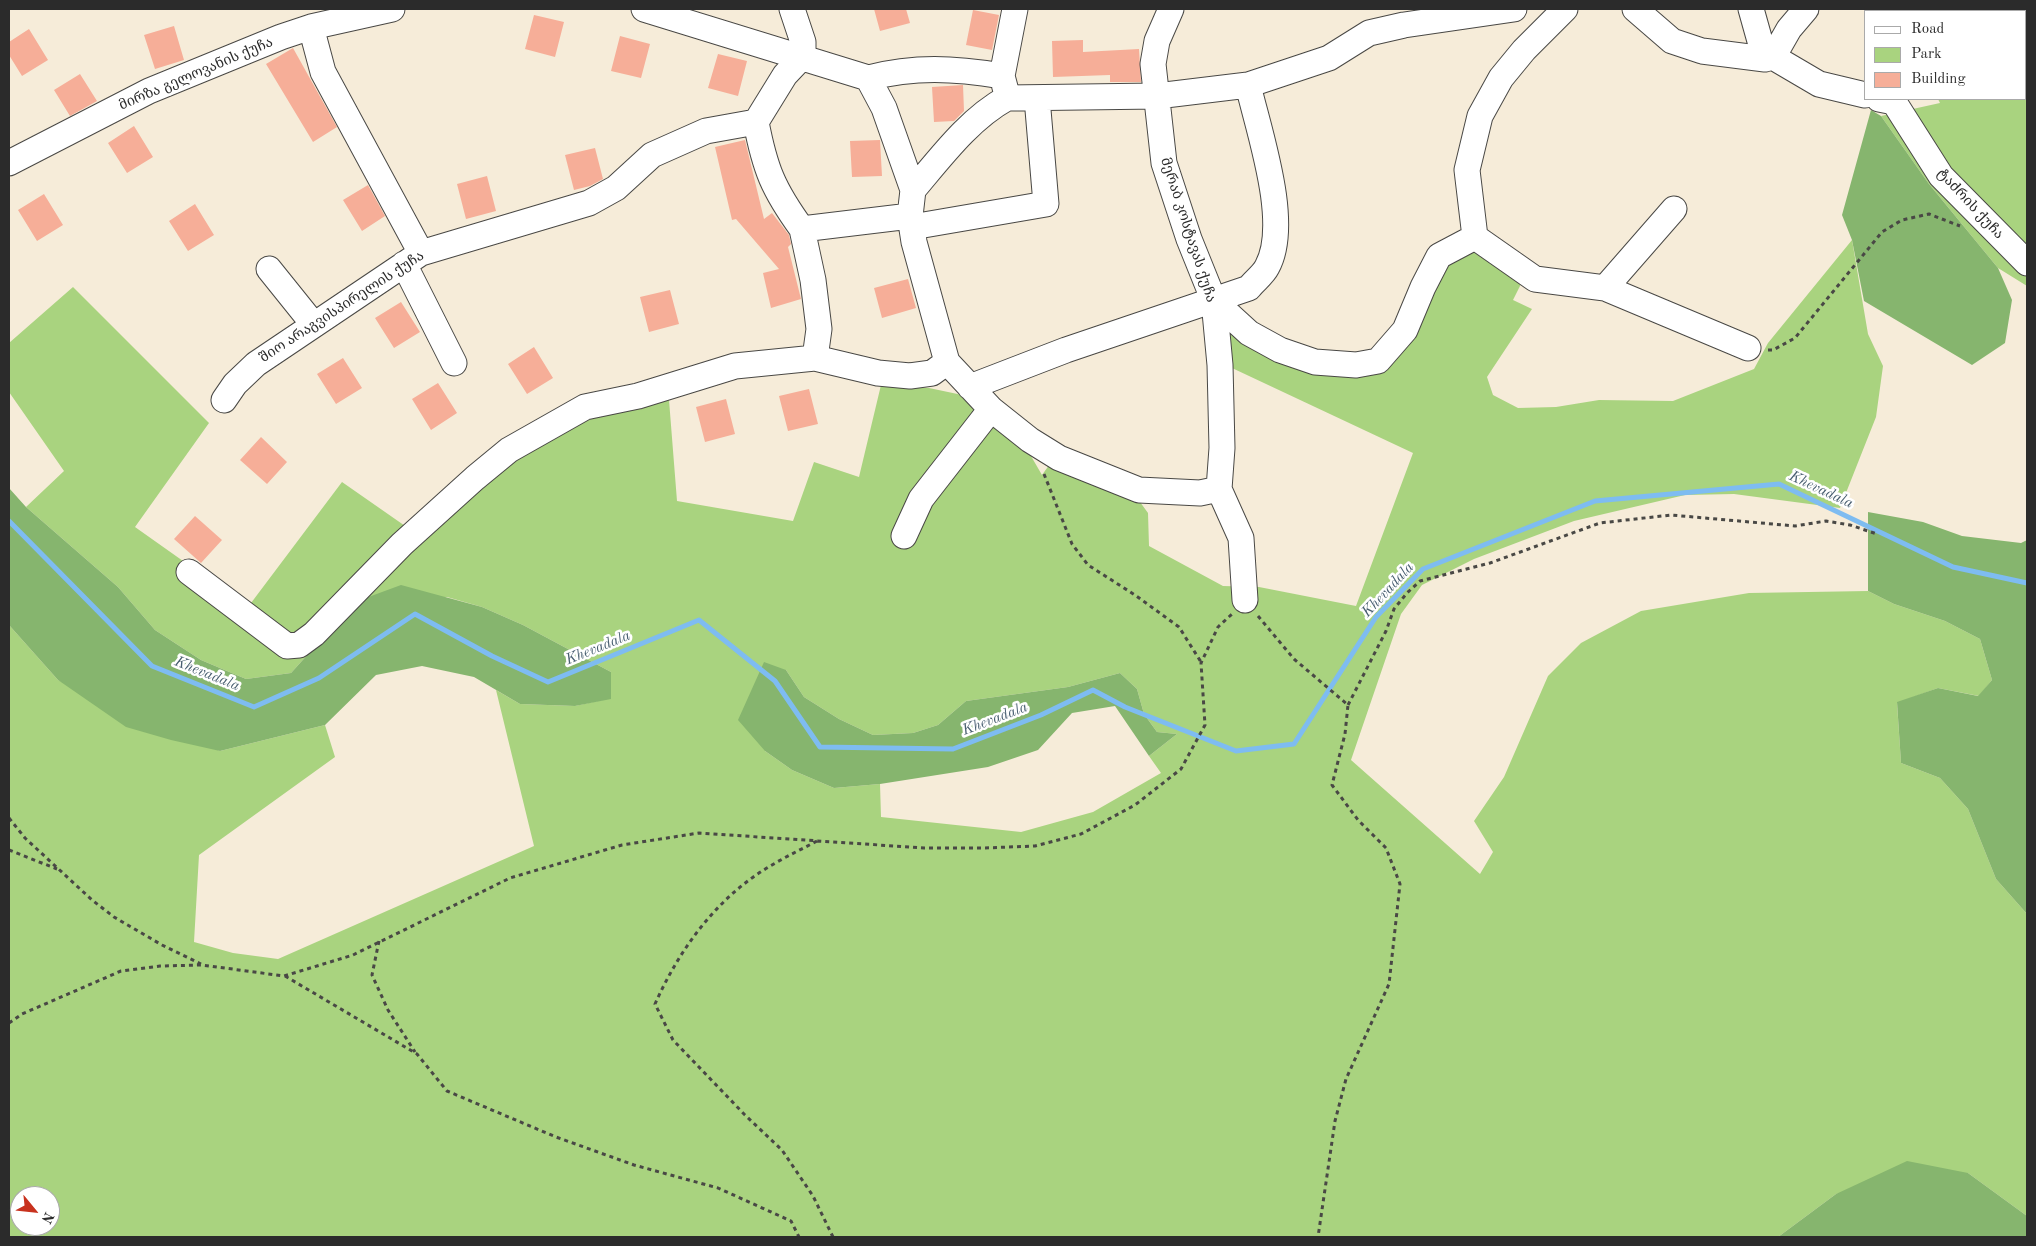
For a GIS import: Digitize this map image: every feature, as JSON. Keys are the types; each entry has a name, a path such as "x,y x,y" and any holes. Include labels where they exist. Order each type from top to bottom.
{"street":[{"name":"მირზა გელოვანის ქუჩა","path":"9,163 149,91 311,27 384,9"},
{"path":"644,9 803,56 868,78 890,72 924,68 959,68 1037,98 1157,96 1248,86 1329,58 1369,33 1404,25 1514,9"},
{"path":"792,9 803,42 803,56 785,75 756,122 764,161 780,198 802,229 813,280 819,329 815,358"},
{"path":"913,190 975,121 991,107 1005,87 1015,9"},
{"name":"მერაბ კოსტავას ქუჩა","path":"1171,9 1158,41 1153,64 1164,163 1189,239 1214,301 1222,448 1219,488 1241,538 1245,600"},
{"path":"1565,9 1524,50 1501,78 1480,116 1467,170 1475,237 1535,279 1605,288 1748,348"},
{"path":"1635,9 1672,40 1702,51 1769,58 1819,84 1864,95"},
{"path":"1751,9 1769,58"},
{"path":"1769,58 1789,29 1806,9"},
{"path":"311,27 323,72 412,259 454,364"},
{"path":"868,78 884,108 913,190 911,222 947,362 991,409 1030,440 1059,458 1139,490 1200,493 1219,488"},
{"path":"970,387 1066,350 1249,288 1267,267 1274,241 1276,206 1248,86"},
{"path":"802,229 911,222 1046,204 1037,98"},
{"name":"ტაძრის ქუჩა","path":"1893,100 1941,176 2027,263"},
{"name":"შიო არაგვისპირელის ქუჩა","path":"224,400 235,384 256,364 412,259 589,203 616,188 652,155 706,131 756,122"},
{"path":"1605,288 1674,209"},
{"path":"1214,301 1249,333 1280,350 1315,362 1356,365 1378,361 1405,330 1423,287 1439,256 1475,237"},
{"path":"269,269 314,325"},
{"path":"189,572 287,646 299,645 314,634 402,544 475,478 509,450 584,407 638,396 735,366 815,358 878,374 910,376 932,374 947,362"},
{"path":"904,536 921,499 991,409"}],"path":[{"path":"1748,348 1773,350 1795,338 1882,232 1902,220 1929,214 1964,228"},
{"path":"284,976 353,955 510,878 622,845 699,833 924,848 1035,846 1081,834 1135,805 1181,769 1205,725 1201,663 1179,627 1135,595 1088,565 1072,544 1030,440"},
{"path":"1318,1237 1335,1120 1344,1088 1389,984 1400,884 1386,848 1358,820 1332,785 1345,734 1348,705 1386,631 1394,609 1420,581 1490,563 1600,523 1671,515 1795,526 1826,521 1850,525 1877,534"},
{"path":"1201,663 1218,627 1245,600 1294,659 1348,705"},
{"path":"9,818 25,838 92,900 114,917 162,945 202,965"},
{"path":"818,841 771,866 732,895 697,931 669,974 655,1004 673,1040 744,1114 782,1150 813,1196 833,1237"},
{"path":"9,850 61,870"},
{"path":"379,942 372,975 388,1010 417,1054 447,1091 565,1140 634,1164 718,1188 790,1221 799,1237"},
{"path":"9,1023 22,1014 121,971 160,966 202,965 284,976 417,1054"}],"green space":[{"path":"2027,9 2027,286 1998,268 1929,184 1881,116 1940,103 1938,100 2026,100 2026,10 1908,10"},
{"path":"1871,110 1881,116 1929,184 1998,268 2012,300 2005,343 1972,365 1864,301 1852,240 1842,215"},
{"path":"1852,240 1868,334 1883,366 1876,417 1840,508 1734,494 1685,495 1574,521 1474,559 1422,585 1401,614 1351,760 1480,874 1493,852 1474,821 1504,777 1548,676 1581,643 1641,611 1749,593 1868,591 1894,604 1945,621 1980,639 1992,680 1979,696 1938,688 1897,703 1901,763 1940,778 1968,809 1996,879 2027,914 2027,1216 1968,1173 1836,1194 1778,1237 9,1237 9,625 58,680 220,751 325,725 335,757 199,855 194,942 233,953 278,959 534,846 496,690 520,704 575,706 611,698 611,672 523,625 482,607 447,597 355,602 291,673 246,679 201,660 155,630 118,587 26,507 64,471 9,392 9,343 73,287 209,423 135,527 248,607 342,482 408,528 497,469 567,430 610,413 669,400 677,501 793,521 814,462 859,477 881,385 929,388 967,396 1024,444 1042,475 1052,461 1140,502 1148,513 1149,546 1223,586 1259,587 1356,606 1413,453 1232,368 1225,329 1363,371 1444,264 1470,249 1522,282 1513,300 1532,309 1487,377 1493,395 1518,408 1556,407 1599,400 1673,401 1754,369 1768,343","holes":["786,670 804,697 839,719 873,735 913,733 938,725 966,701 1068,687 1120,673 1137,689 1144,714 1157,732 1177,734 1149,756 1161,773 1093,812 1021,832 881,817 880,784 834,788 792,770 765,751"]},
{"path":"9,488 26,507 118,587 155,630 201,660 246,679 291,673 355,602 401,585 482,607 523,625 611,672 611,699 575,706 520,704 474,677 422,666 376,675 325,725 220,751 126,727 58,680 9,625"},
{"path":"1868,512 1923,522 1962,536 2021,543 2027,540 2027,914 1996,879 1968,809 1940,778 1901,763 1897,702 1938,688 1978,696 1992,680 1980,639 1945,621 1894,604 1868,591"},
{"path":"764,662 786,670 804,697 839,719 873,735 913,733 938,725 966,701 1068,687 1120,673 1137,689 1144,714 1157,732 1177,734 1149,756 1115,706 1072,713 1038,750 988,767 880,784 834,788 792,770 765,751 738,720"},
{"path":"1907,1161 1968,1173 2027,1216 2027,1237 1778,1237 1836,1194"}],"building":[{"path":"874,9 906,9 910,23 880,31"},
{"path":"973,10 999,15 992,50 966,45"},
{"path":"534,15 564,22 555,57 525,49"},
{"path":"174,26 184,60 155,69 144,35"},
{"path":"29,29 48,60 22,76 9,55 9,42"},
{"path":"620,36 650,44 641,78 611,71"},
{"path":"1083,40 1083,52 1139,49 1141,82 1110,82 1110,75 1053,77 1052,41"},
{"path":"293,48 337,127 313,142 266,64"},
{"path":"718,54 747,61 738,96 708,88"},
{"path":"80,74 97,101 70,116 54,90"},
{"path":"963,85 964,111 954,121 934,122 932,87"},
{"path":"134,126 153,157 127,173 108,143"},
{"path":"745,140 764,219 772,213 789,235 791,244 788,247 801,299 771,308 763,273 779,269 736,219 732,220 715,147"},
{"path":"880,140 882,176 852,177 850,141"},
{"path":"595,148 603,179 590,186 574,190 565,155"},
{"path":"487,176 496,211 466,219 457,184"},
{"path":"368,185 385,216 362,231 343,200"},
{"path":"44,194 63,225 37,241 18,210"},
{"path":"195,204 214,235 188,251 169,221"},
{"path":"908,279 916,308 882,318 874,288"},
{"path":"670,290 679,324 649,332 640,297"},
{"path":"401,302 420,332 394,348 375,318"},
{"path":"534,347 553,378 527,394 508,364"},
{"path":"343,358 362,388 336,404 317,374"},
{"path":"438,383 457,413 431,430 412,399"},
{"path":"809,389 818,424 788,431 779,396"},
{"path":"726,399 735,434 705,442 696,407"},
{"path":"261,437 287,462 267,484 240,460"},
{"path":"195,516 222,540 201,563 174,539"}],"waterway":[{"name":"Khevadala","path":"9,521 152,666 254,707 319,678 415,614 492,656 548,682 699,620 775,681 820,747 953,749 1041,715 1093,690 1125,707 1236,751 1294,744 1376,617 1423,569 1595,501 1779,484 1953,567 2027,583"}]}
